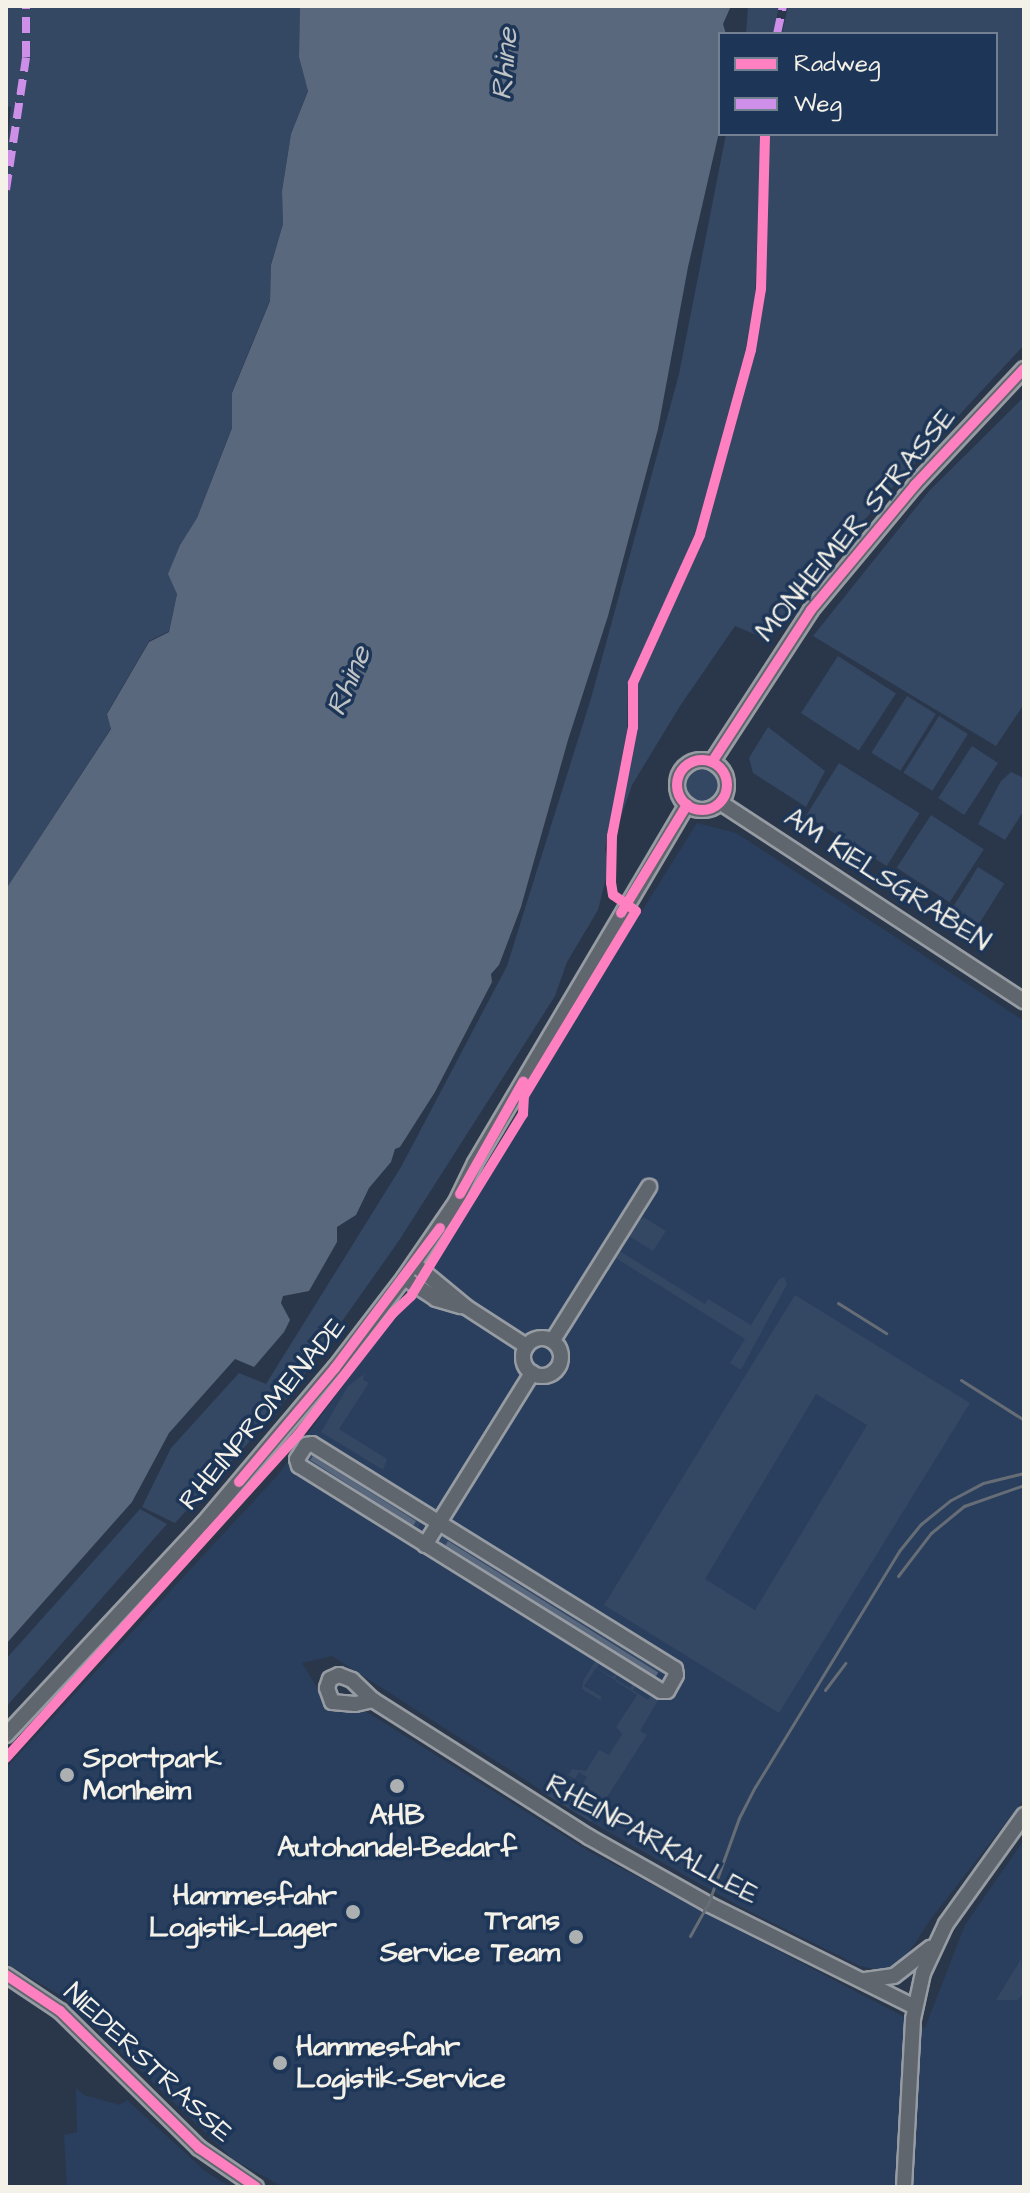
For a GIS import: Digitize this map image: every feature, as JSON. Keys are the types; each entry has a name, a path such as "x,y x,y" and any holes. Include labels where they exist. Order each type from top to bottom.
{"street":[{"name":"MONHEIMER STRASSE","path":"712,762 811,610 915,485 1024,369"},
{"path":"696,761 712,762 725,776 727,785 721,803 705,811 687,805 677,785 682,770 696,761"},
{"name":"AM KIELSGRABEN","path":"721,803 1024,1001"},
{"name":"RHEINPROMENADE","path":"6,1735 203,1524 335,1368 404,1278 456,1202 475,1163 687,805"},
{"path":"553,1340 649,1187"},
{"path":"414,1264 466,1307 526,1346"},
{"path":"404,1278 436,1299 466,1307"},
{"path":"535,1339 553,1340 562,1354 560,1366 544,1376 532,1373 524,1364 526,1346 535,1339"},
{"path":"425,1545 532,1373"},
{"name":"RHEINPROMENADE","path":"312,1444 439,1522 675,1669 676,1675 667,1691 661,1691 425,1545 299,1466 297,1459 306,1445 312,1444"},
{"name":"RHEINPARKALLEE","path":"373,1700 589,1837 708,1904 915,2007"},
{"path":"861,1980 894,1976 933,1945 1024,1815"},
{"path":"904,2187 915,2007 933,1945"},
{"name":"NIEDERSTRASSE","path":"6,1975 60,2011 199,2148 256,2187"}],"shaded area":[{"path":"6,6 300,6 299,56 308,90 291,134 282,190 283,224 271,264 270,300 232,392 232,427 197,518 180,545 169,573 177,593 169,631 149,641 107,713 111,728 6,889 6,166 11,107 6,106"},
{"path":"748,6 779,6 773,32 746,32"},
{"path":"788,6 1024,6 1024,345 898,481 798,597 769,640 735,626 680,706 632,785 615,834 635,720 636,683 705,530 755,346 764,290 769,136 998,136 998,32 782,32"},
{"path":"726,136 761,136 755,299 745,352 696,531 628,687 627,731 605,849 609,866 598,910 567,962 555,996 398,1242 290,1395 273,1414 270,1412 248,1438 250,1441 175,1523 142,1507 171,1448 239,1373 266,1384 401,1167 507,966 592,695 679,374"},
{"path":"1024,397 1024,704 996,746 813,636 930,490"},
{"path":"838,656 896,694 859,751 801,713"},
{"path":"907,696 936,714 900,771 871,753"},
{"path":"939,716 968,734 932,791 903,773"},
{"path":"768,727 825,771 806,807 753,773 749,758"},
{"path":"972,746 998,763 964,815 938,798"},
{"path":"839,763 920,813 887,866 806,816"},
{"path":"703,768 715,773 720,785 715,797 703,802 691,797 686,785 691,773"},
{"path":"1011,772 1024,778 1024,810 1005,840 978,824 1001,781"},
{"path":"931,815 984,849 950,902 897,868"},
{"path":"697,823 736,833 1024,1021 1024,1799 930,1920 901,1964 883,1971 860,1966 739,1906 591,1822 332,1656 302,1663 332,1712 362,1709 590,1852 925,2028 965,1925 1024,1840 1024,2187 283,2187 233,2159 63,1997 6,1963 6,1768 277,1476 442,1251 526,1117 524,1100"},
{"path":"978,867 1004,883 971,936 945,920"},
{"path":"645,1218 666,1231 653,1251 627,1235 637,1219"},
{"path":"618,1250 705,1304 708,1299 751,1325 779,1279 784,1277 787,1284 741,1370 730,1363 745,1339 614,1257"},
{"path":"795,1295 970,1403 779,1713 604,1605","holes":["816,1394 867,1425 755,1610 705,1579"]},
{"path":"364,1374 363,1380 369,1383 339,1429 387,1459 383,1470 321,1432 348,1386"},
{"path":"310,1449 423,1519 415,1531 303,1461"},
{"path":"140,1509 167,1524 6,1707 6,1659"},
{"path":"445,1533 665,1671 664,1674 658,1672 446,1546 655,1676 660,1680 658,1683 437,1545"},
{"path":"596,1660 601,1660 597,1668 612,1677 619,1672 615,1679 630,1688 635,1681 638,1683 633,1690 648,1700 653,1693 660,1697 640,1731 647,1735 591,1822 542,1792 552,1779 549,1787 572,1801 587,1777 579,1772 575,1779 568,1775 572,1769 586,1771 599,1750 609,1755 622,1734 616,1727 637,1695 596,1668 584,1686 602,1697 600,1700 582,1689 583,1681"},
{"path":"1021,1959 1024,1992 1018,2000 996,2000"},
{"path":"76,2088 84,2095 120,2105 127,2100 205,2171 230,2187 67,2187 64,2135 77,2132"}],"water":[{"name":"Rhine","path":"300,6 731,6 723,24 725,32 718,32 718,136 688,267 658,429 608,616 568,740 521,907 499,965 491,974 492,982 435,1092 400,1147 395,1149 391,1162 369,1188 356,1215 337,1227 337,1242 309,1291 283,1296 281,1303 290,1320 284,1332 254,1367 235,1359 169,1433 132,1502 6,1644 6,889 111,729 107,714 149,642 169,632 177,594 168,574 180,545 197,518 232,428 232,393 270,301 271,265 283,224 282,191 291,134 308,91 299,57"},
{"path":"313,1456 416,1521 413,1526 310,1460"},
{"path":"448,1541 658,1672 656,1677 445,1545"}],"railway":[{"path":"838,1303 886,1333"},
{"path":"961,1380 1024,1420"},
{"path":"690,1936 708,1904 739,1818 755,1787 899,1551 921,1524 951,1500 983,1483 1024,1473"},
{"path":"898,1576 931,1533 964,1506 1024,1485"},
{"path":"825,1690 845,1663"}],"marked path":[{"path":"6,190 26,57 26,6"},
{"path":"777,32 783,6"}],"cycle path":[{"path":"6,1758 298,1435 393,1313 411,1296 523,1114 524,1096 636,911 613,895 611,883 612,836 633,727 633,683 700,535 751,350 761,289 765,136"},
{"path":"712,762 811,610 915,485 1024,369"},
{"path":"702,760 720,767 727,785 720,803 702,810 684,803 677,785 684,767 702,760"},
{"path":"621,913 687,805"},
{"path":"460,1194 523,1082"},
{"path":"239,1482 335,1368 440,1228"},
{"path":"6,1975 60,2011 199,2148 256,2187"}],"place":[{"name":"Sportpark Monheim","path":"67,1775"},
{"name":"AHB Autohandel-Bedarf","path":"397,1786"},
{"name":"Hammesfahr Logistik-Lager","path":"353,1912"},
{"name":"Trans Service Team","path":"576,1937"},
{"name":"Hammesfahr Logistik-Service","path":"280,2063"}]}
